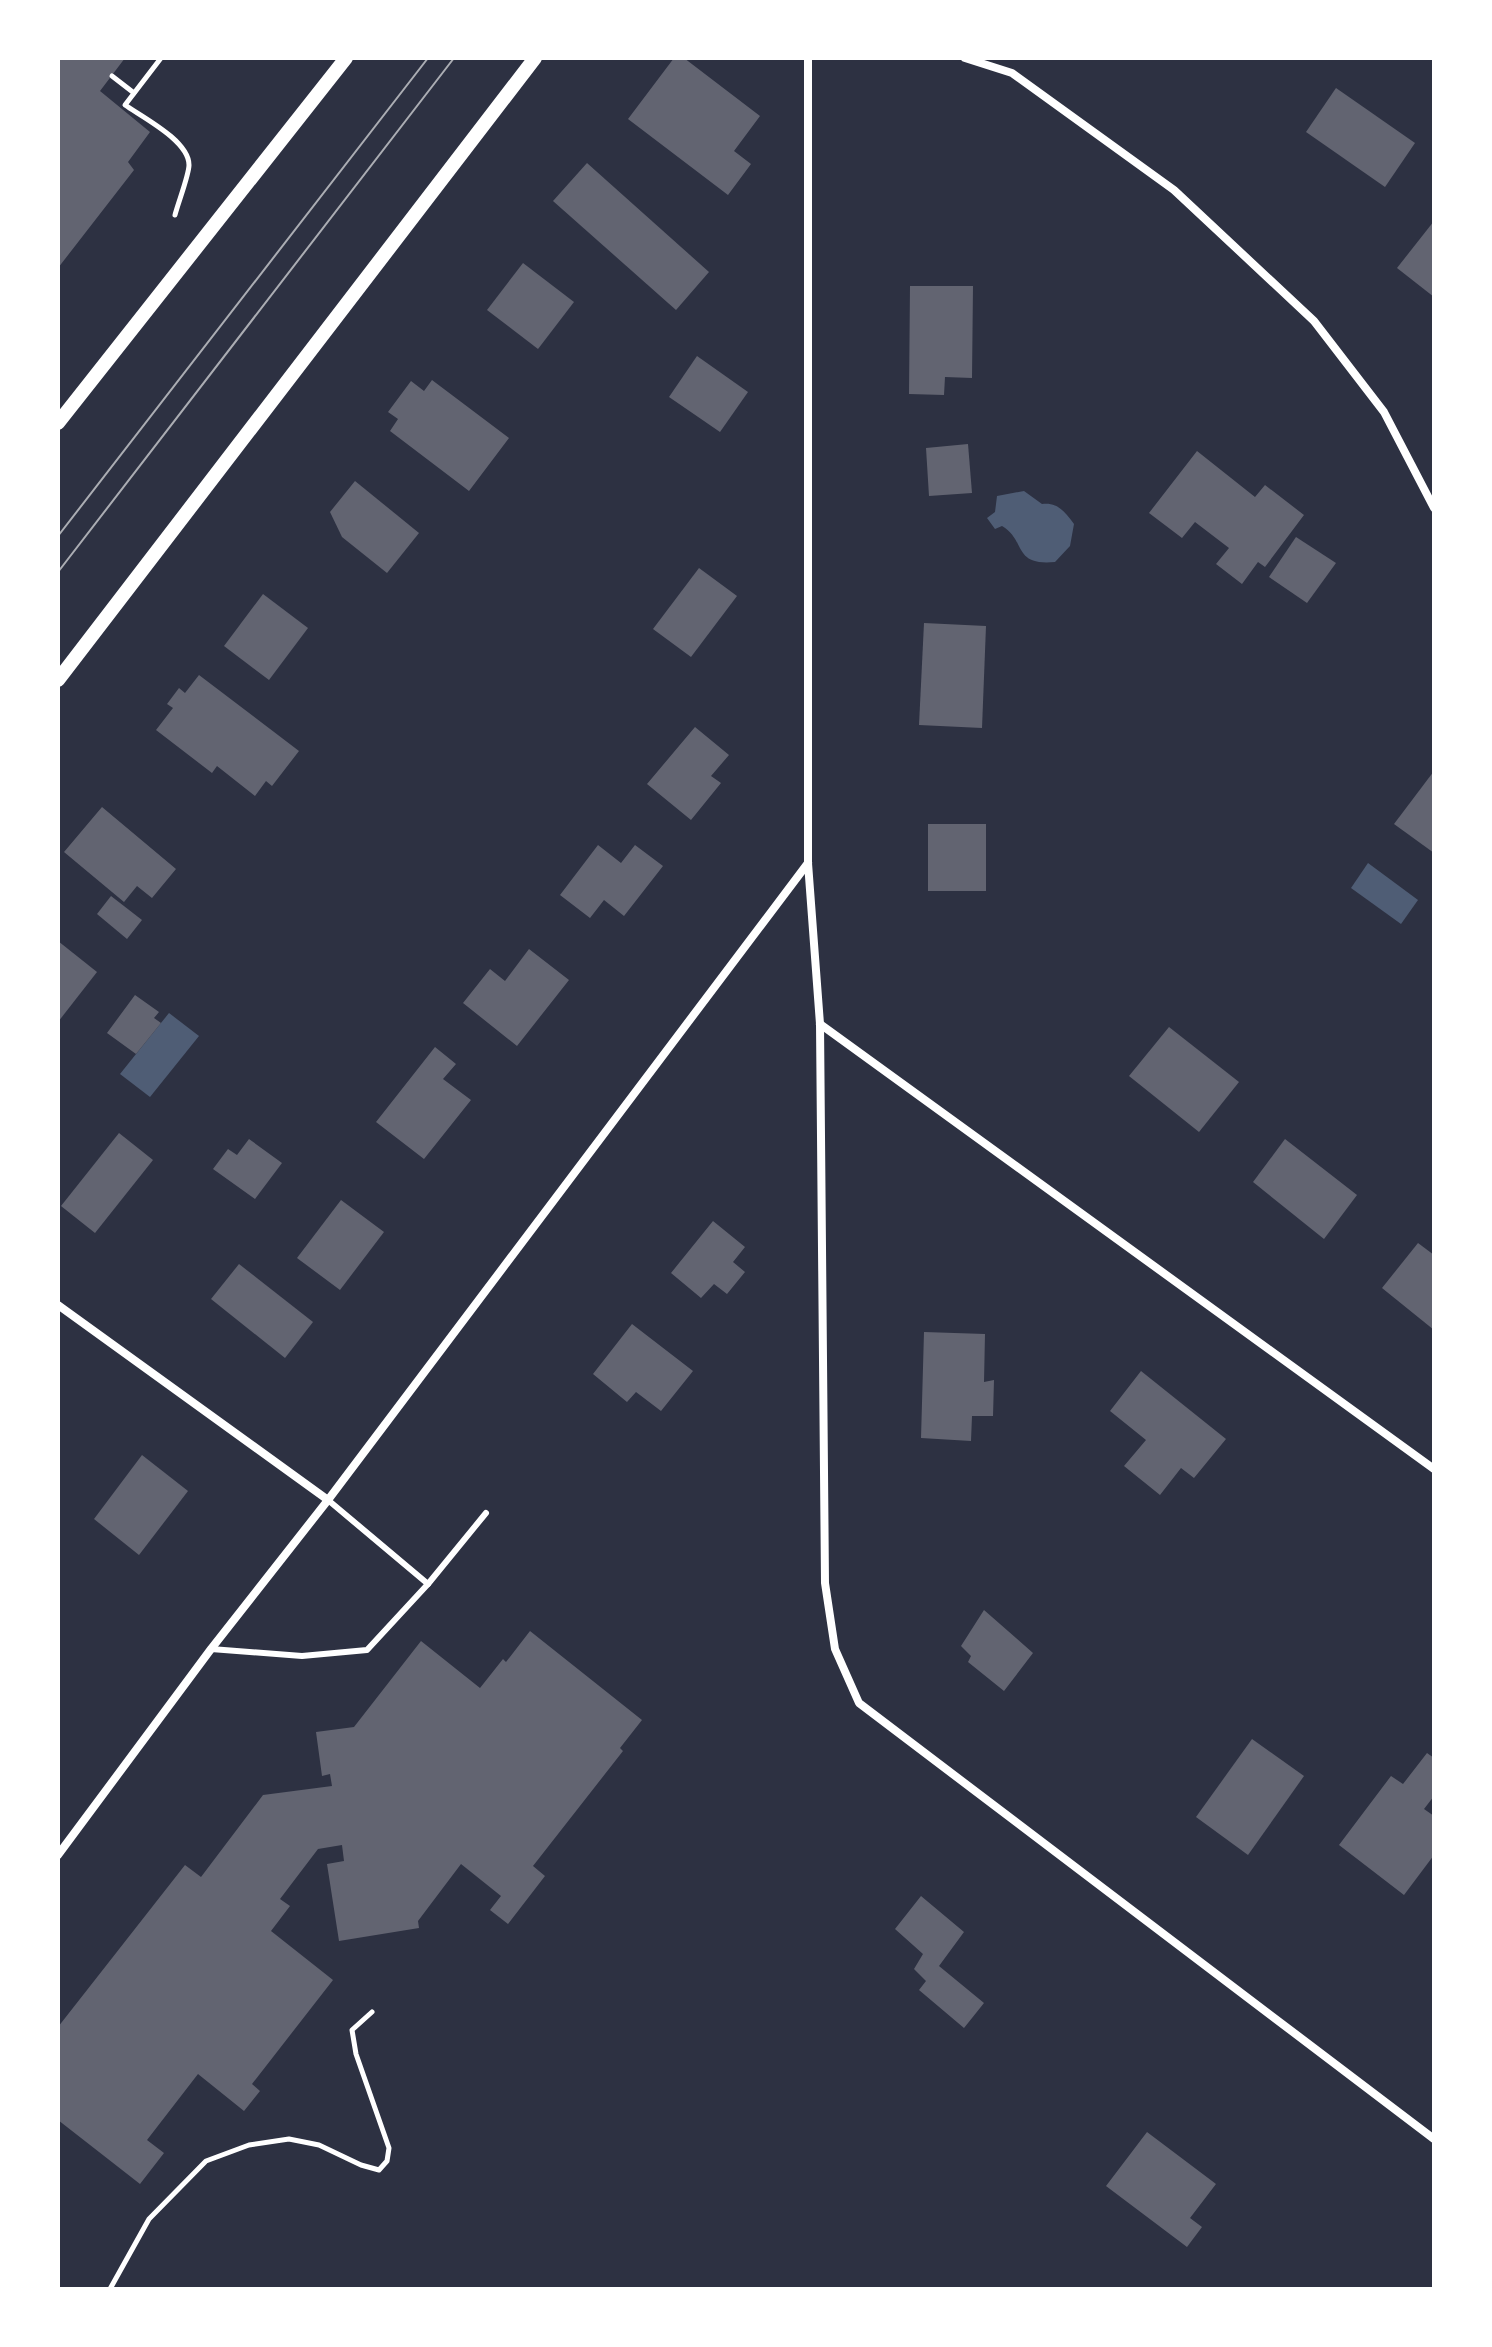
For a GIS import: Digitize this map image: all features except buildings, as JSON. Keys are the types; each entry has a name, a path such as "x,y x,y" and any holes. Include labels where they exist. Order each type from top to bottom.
{"street":[{"path":"58,423 346,58"},
{"path":"58,680 535,58"},
{"path":"808,58 808,863 820,1024 825,1583 835,1649 859,1703 1434,2139"},
{"path":"965,58 1012,73 1174,190 1314,321 1384,412 1434,508"},
{"path":"58,1855 808,863"},
{"path":"820,1024 1434,1469"},
{"path":"58,1305 328,1500"}],"lane":[{"path":"328,1500 428,1584"},
{"path":"211,1649 302,1656 367,1650 428,1584 486,1513"}],"path":[{"path":"161,58 125,105 179,143 187,155 187,176 175,215"},
{"path":"112,76 134,93"},
{"path":"110,2289 149,2219 206,2161 249,2145 289,2139 319,2145 379,2170 387,2161 389,2148 356,2054 352,2030 372,2012"}],"water":[{"path":"1024,491 1042,504 1061,509 1074,524 1070,546 1055,562 1032,560 1010,532 1002,526 995,529 987,518 995,512 997,496"},
{"path":"1368,863 1418,900 1401,924 1351,888"},
{"path":"169,1013 199,1036 150,1097 120,1074"}],"tram line":[{"path":"58,536 428,58"},
{"path":"58,572 454,58"}]}
